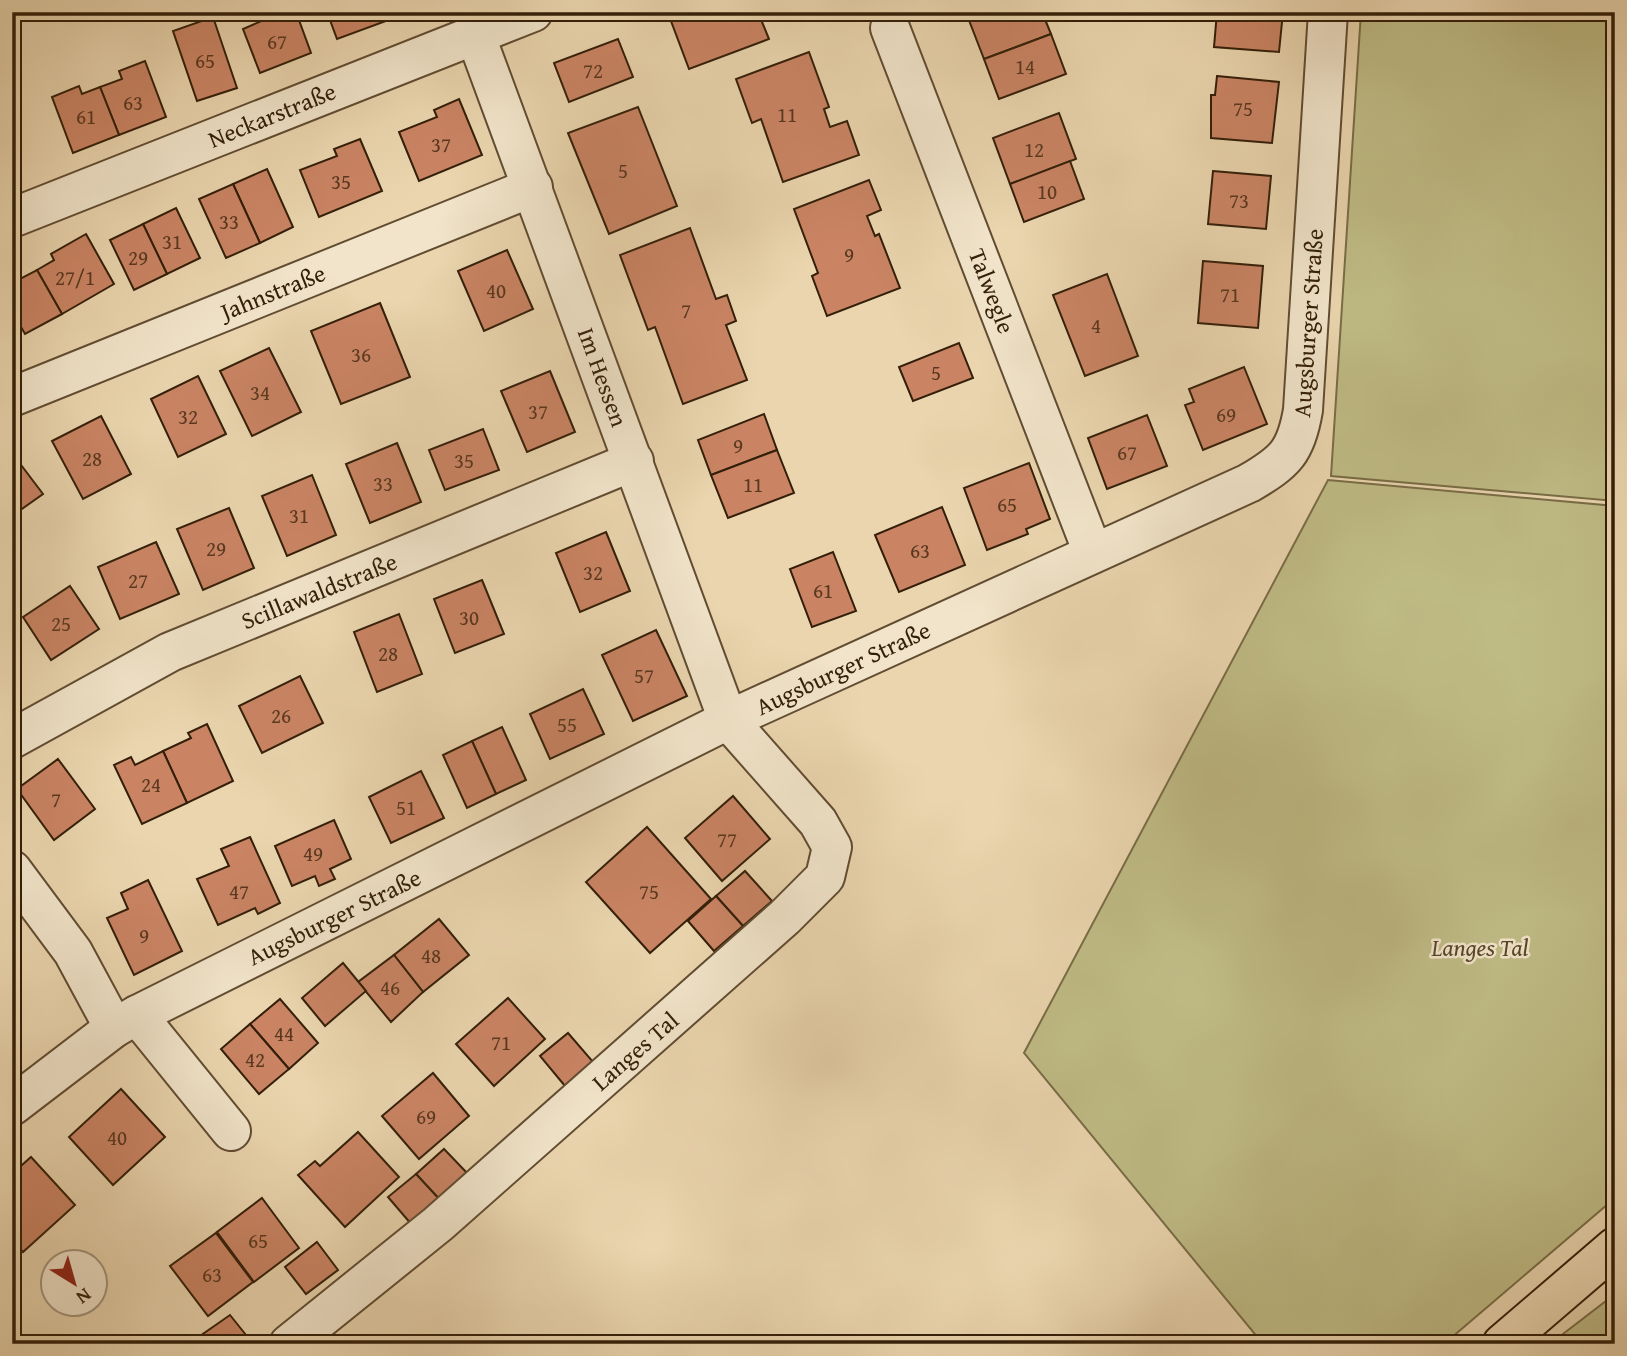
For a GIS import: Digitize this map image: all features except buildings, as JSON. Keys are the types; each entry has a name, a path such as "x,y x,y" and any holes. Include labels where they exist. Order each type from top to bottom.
{"main road":[{"path":"1502,1344 1615,1247"}],"street":[{"name":"Neckarstraße","path":"12,218 533,12"},
{"name":"Augsburger Straße","path":"12,1107 126,1021 728,720 1249,483 1281,464 1298,437 1303,410 1328,12"},
{"name":"Talwegle","path":"890,28 1093,553"},
{"name":"Im Hessen","path":"475,34 728,720"},
{"name":"Jahnstraße","path":"12,397 533,187"},
{"name":"Scillawaldstraße","path":"12,739 170,652 634,461"},
{"name":"Langes Tal","path":"289,1344 438,1224 744,954 825,877 832,847 818,822 728,720"},
{"path":"12,870 126,1021 231,1131"}],"green space":[{"path":"1361,12 1615,12 1615,501 1331,476"},
{"path":"1328,480 1615,506 1615,1198 1444,1344 1263,1344 1024,1053"},
{"path":"1615,1294 1615,1344 1550,1344"}]}
